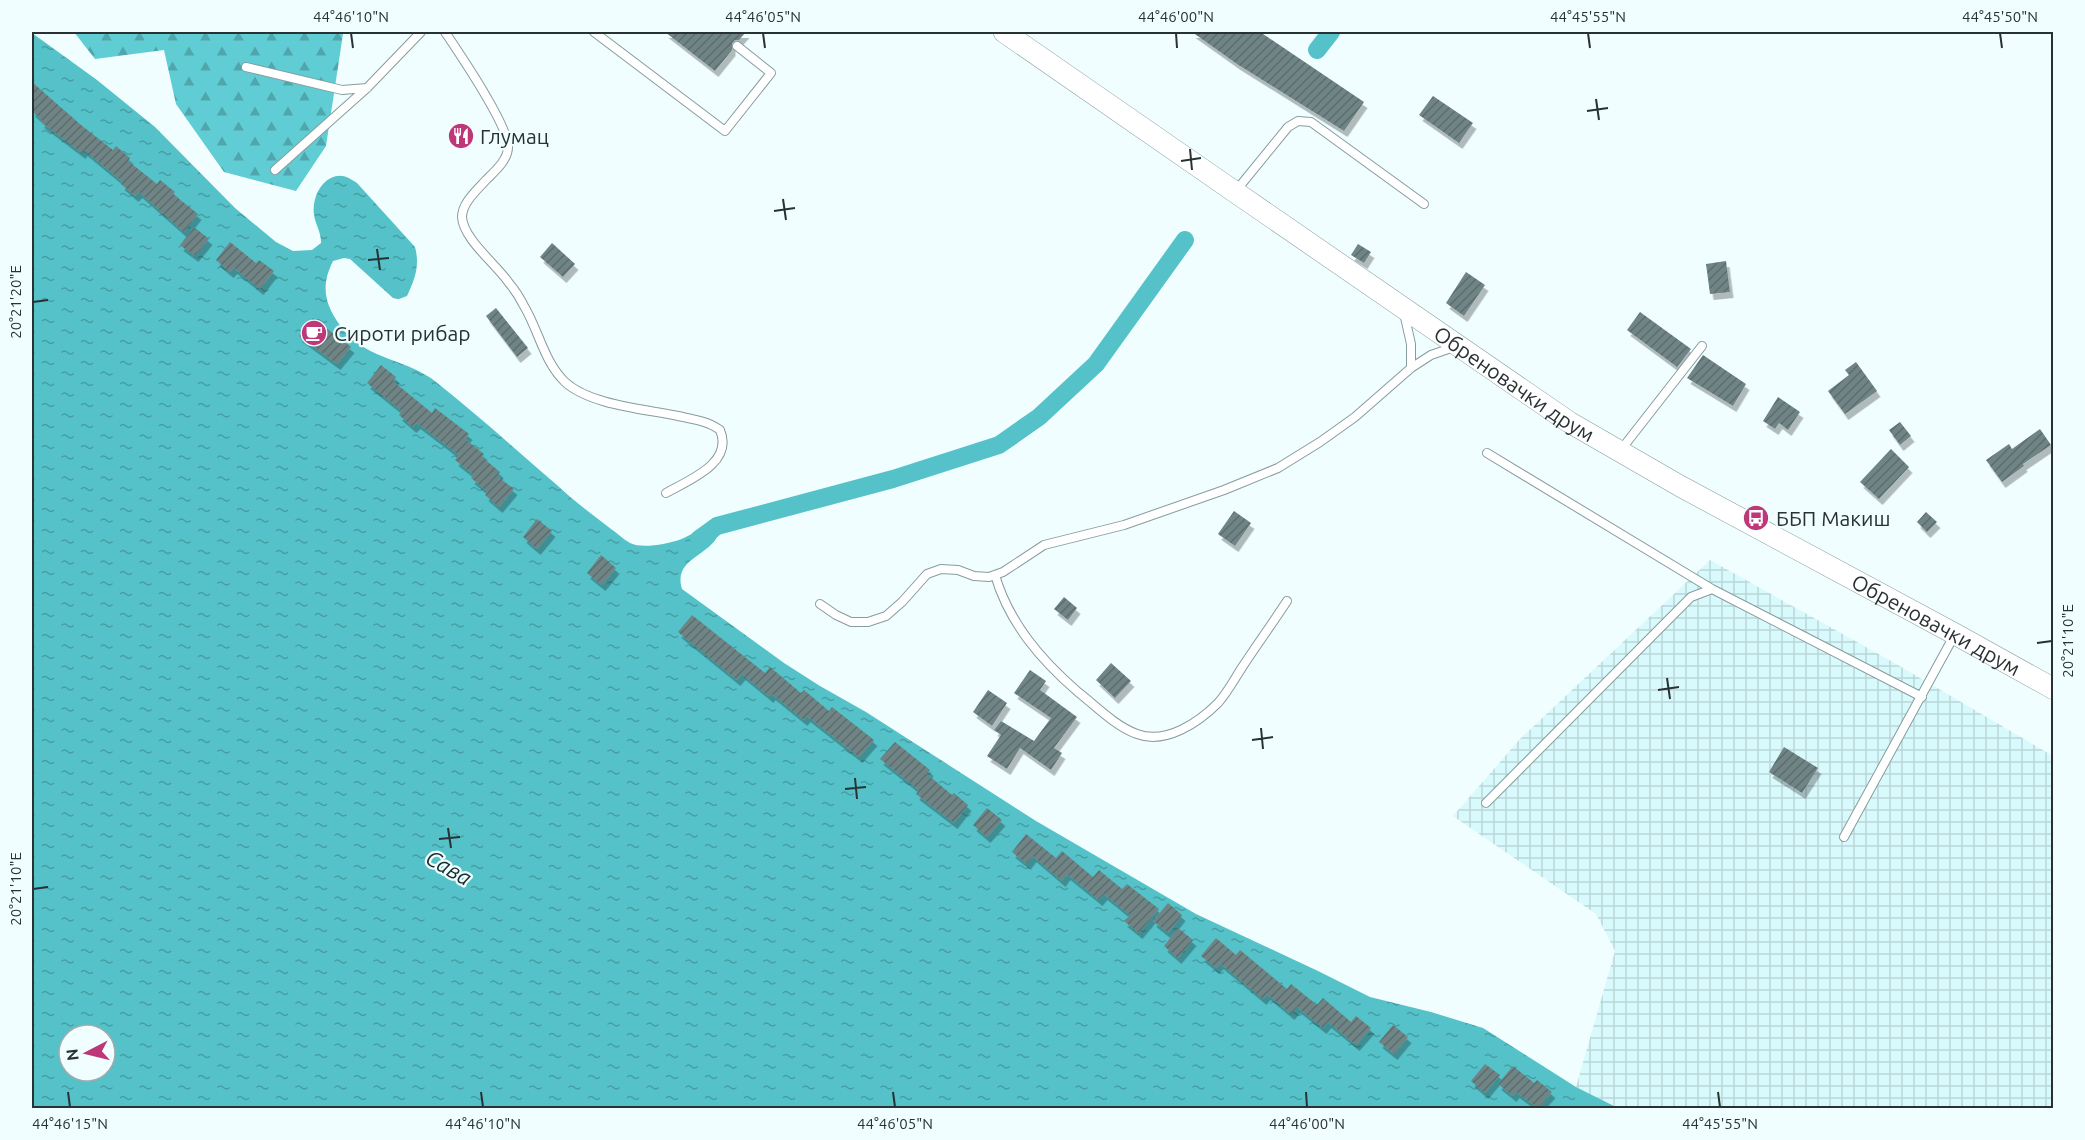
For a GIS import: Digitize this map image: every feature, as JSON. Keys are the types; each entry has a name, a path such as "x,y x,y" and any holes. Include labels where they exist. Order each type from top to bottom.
{"street":[{"name":"Обреновачки друм","path":"1004,32 1569,422 1680,486 2054,689"}],"lane":[{"path":"275,170 367,88 421,32"},
{"path":"445,32 495,112 508,138 507,154 467,202 462,211 462,221 467,233 525,306 549,361 565,382 601,401 687,418 720,430 724,443 723,451 718,459 708,468 666,493"},
{"path":"594,32 725,131 771,73 737,46"},
{"path":"246,67 342,90 367,88"},
{"path":"1234,192 1288,127 1298,121 1311,122 1424,204"},
{"path":"1403,309 1411,344 1411,368"},
{"path":"820,604 851,622 868,622 886,616 927,574 941,568 989,577 1003,572 1044,545 1124,525 1224,490 1278,468 1355,417 1411,368 1431,355 1458,346"},
{"path":"1620,452 1702,346"},
{"path":"1487,453 1712,589 1922,697"},
{"path":"996,575 1000,591 1016,622 1046,662 1117,723 1137,734 1150,737 1183,729 1202,718 1220,701 1287,601"},
{"path":"1486,803 1691,597 1712,589"},
{"path":"1844,837 1955,634"}],"shaded area":[{"path":"1710,560 1891,661 2053,756 2053,1108 1618,1108 1576,1087 1615,951 1596,914 1453,816 1520,739"}],"green space":[{"path":"74,32 348,32 343,34 326,146 296,191 224,172 176,104 164,50 95,59"}],"water":[{"name":"Сава","path":"32,33 97,80 155,127 235,208 276,242 293,251 312,250 321,243 314,210 315,199 323,184 338,176 347,177 357,183 415,247 417,266 407,296 399,299 393,298 350,259 333,261 326,281 327,298 333,315 345,332 365,348 414,369 436,382 571,498 630,543 647,546 668,543 707,527 717,526 720,530 716,539 683,570 682,589 784,663 866,712 1036,821 1196,914 1370,997 1483,1028 1576,1087 1618,1108 32,1108"}],"building":[{"path":"665,32 746,32 739,40 732,43 732,50 715,71"},
{"path":"1192,32 1260,32 1364,102 1344,131 1237,64"},
{"path":"32,82 81,125 113,150 116,146 130,158 128,161 157,184 160,180 198,214 184,232 139,192 135,196 121,184 123,182 84,150 82,153 41,122 42,120 32,111"},
{"path":"1433,96 1473,123 1459,143 1419,115"},
{"path":"194,227 209,239 195,256 180,245"},
{"path":"230,242 256,263 259,260 274,271 260,289 234,268 230,272 216,260"},
{"path":"552,243 575,264 563,277 540,257"},
{"path":"1358,244 1371,252 1364,263 1351,255"},
{"path":"1726,261 1730,292 1710,294 1706,264"},
{"path":"1466,272 1485,285 1464,316 1446,303"},
{"path":"496,308 528,348 517,357 486,316"},
{"path":"1640,312 1691,349 1677,367 1627,330"},
{"path":"313,318 351,347 337,364 299,336"},
{"path":"1703,355 1746,384 1733,406 1687,378"},
{"path":"1856,362 1877,391 1845,414 1828,391 1849,375 1845,370"},
{"path":"381,365 396,377 393,381 432,413 435,408 469,434 465,439 484,454 482,457 500,472 497,476 514,489 499,507 485,495 488,492 471,478 474,475 455,460 459,455 417,423 413,427 399,415 402,411 367,383"},
{"path":"1778,397 1800,412 1788,430 1779,423 1775,429 1763,421"},
{"path":"1900,422 1911,436 1900,445 1889,430"},
{"path":"2040,429 2051,445 2002,482 1986,460 2009,444 2012,449"},
{"path":"1891,449 1909,467 1879,499 1860,482"},
{"path":"1234,511 1251,523 1235,546 1218,534"},
{"path":"1926,512 1937,522 1927,532 1917,522"},
{"path":"537,519 552,531 537,549 523,537"},
{"path":"601,555 616,568 602,585 587,573"},
{"path":"1064,597 1077,608 1068,620 1054,609"},
{"path":"692,615 765,673 770,667 801,693 804,690 829,711 832,707 874,740 859,757 807,716 804,720 772,694 770,697 742,674 737,680 678,632"},
{"path":"1111,663 1131,681 1115,698 1096,680"},
{"path":"1030,670 1046,681 1040,690 1077,717 1054,748 1062,753 1051,770 1020,748 1007,769 987,756 1001,735 994,730 1001,721 1034,741 1051,718 1014,693"},
{"path":"988,690 1007,703 992,726 973,712"},
{"path":"895,742 930,770 927,774 968,805 954,823 916,794 919,790 880,759"},
{"path":"1784,747 1818,768 1802,793 1769,772"},
{"path":"987,808 1002,820 987,837 973,825"},
{"path":"1026,834 1056,858 1062,851 1093,877 1099,870 1122,889 1127,884 1159,909 1139,933 1124,921 1130,915 1104,894 1099,900 1067,874 1062,881 1033,856 1027,864 1012,852"},
{"path":"1168,903 1182,915 1168,933 1153,921"},
{"path":"1178,928 1193,940 1178,958 1164,946"},
{"path":"1216,938 1236,955 1240,950 1287,989 1291,984 1317,1005 1323,998 1351,1022 1356,1016 1371,1028 1356,1045 1328,1022 1323,1028 1297,1007 1291,1014 1267,994 1263,999 1220,963 1216,968 1201,956"},
{"path":"1393,1025 1408,1037 1394,1054 1379,1042"},
{"path":"1485,1064 1500,1075 1485,1093 1471,1081"},
{"path":"1513,1066 1534,1083 1537,1080 1552,1092 1538,1108 1516,1092 1513,1096 1498,1084"}],"waterway":[{"path":"1317,50 1331,32"},
{"path":"699,539 717,526 893,479 999,445 1039,417 1096,364 1185,240"}],"place":[{"name":"Глумац","path":"461,136"},
{"name":"Сироти рибар","path":"314,333"},
{"name":"ББП Макиш","path":"1756,518"}]}
